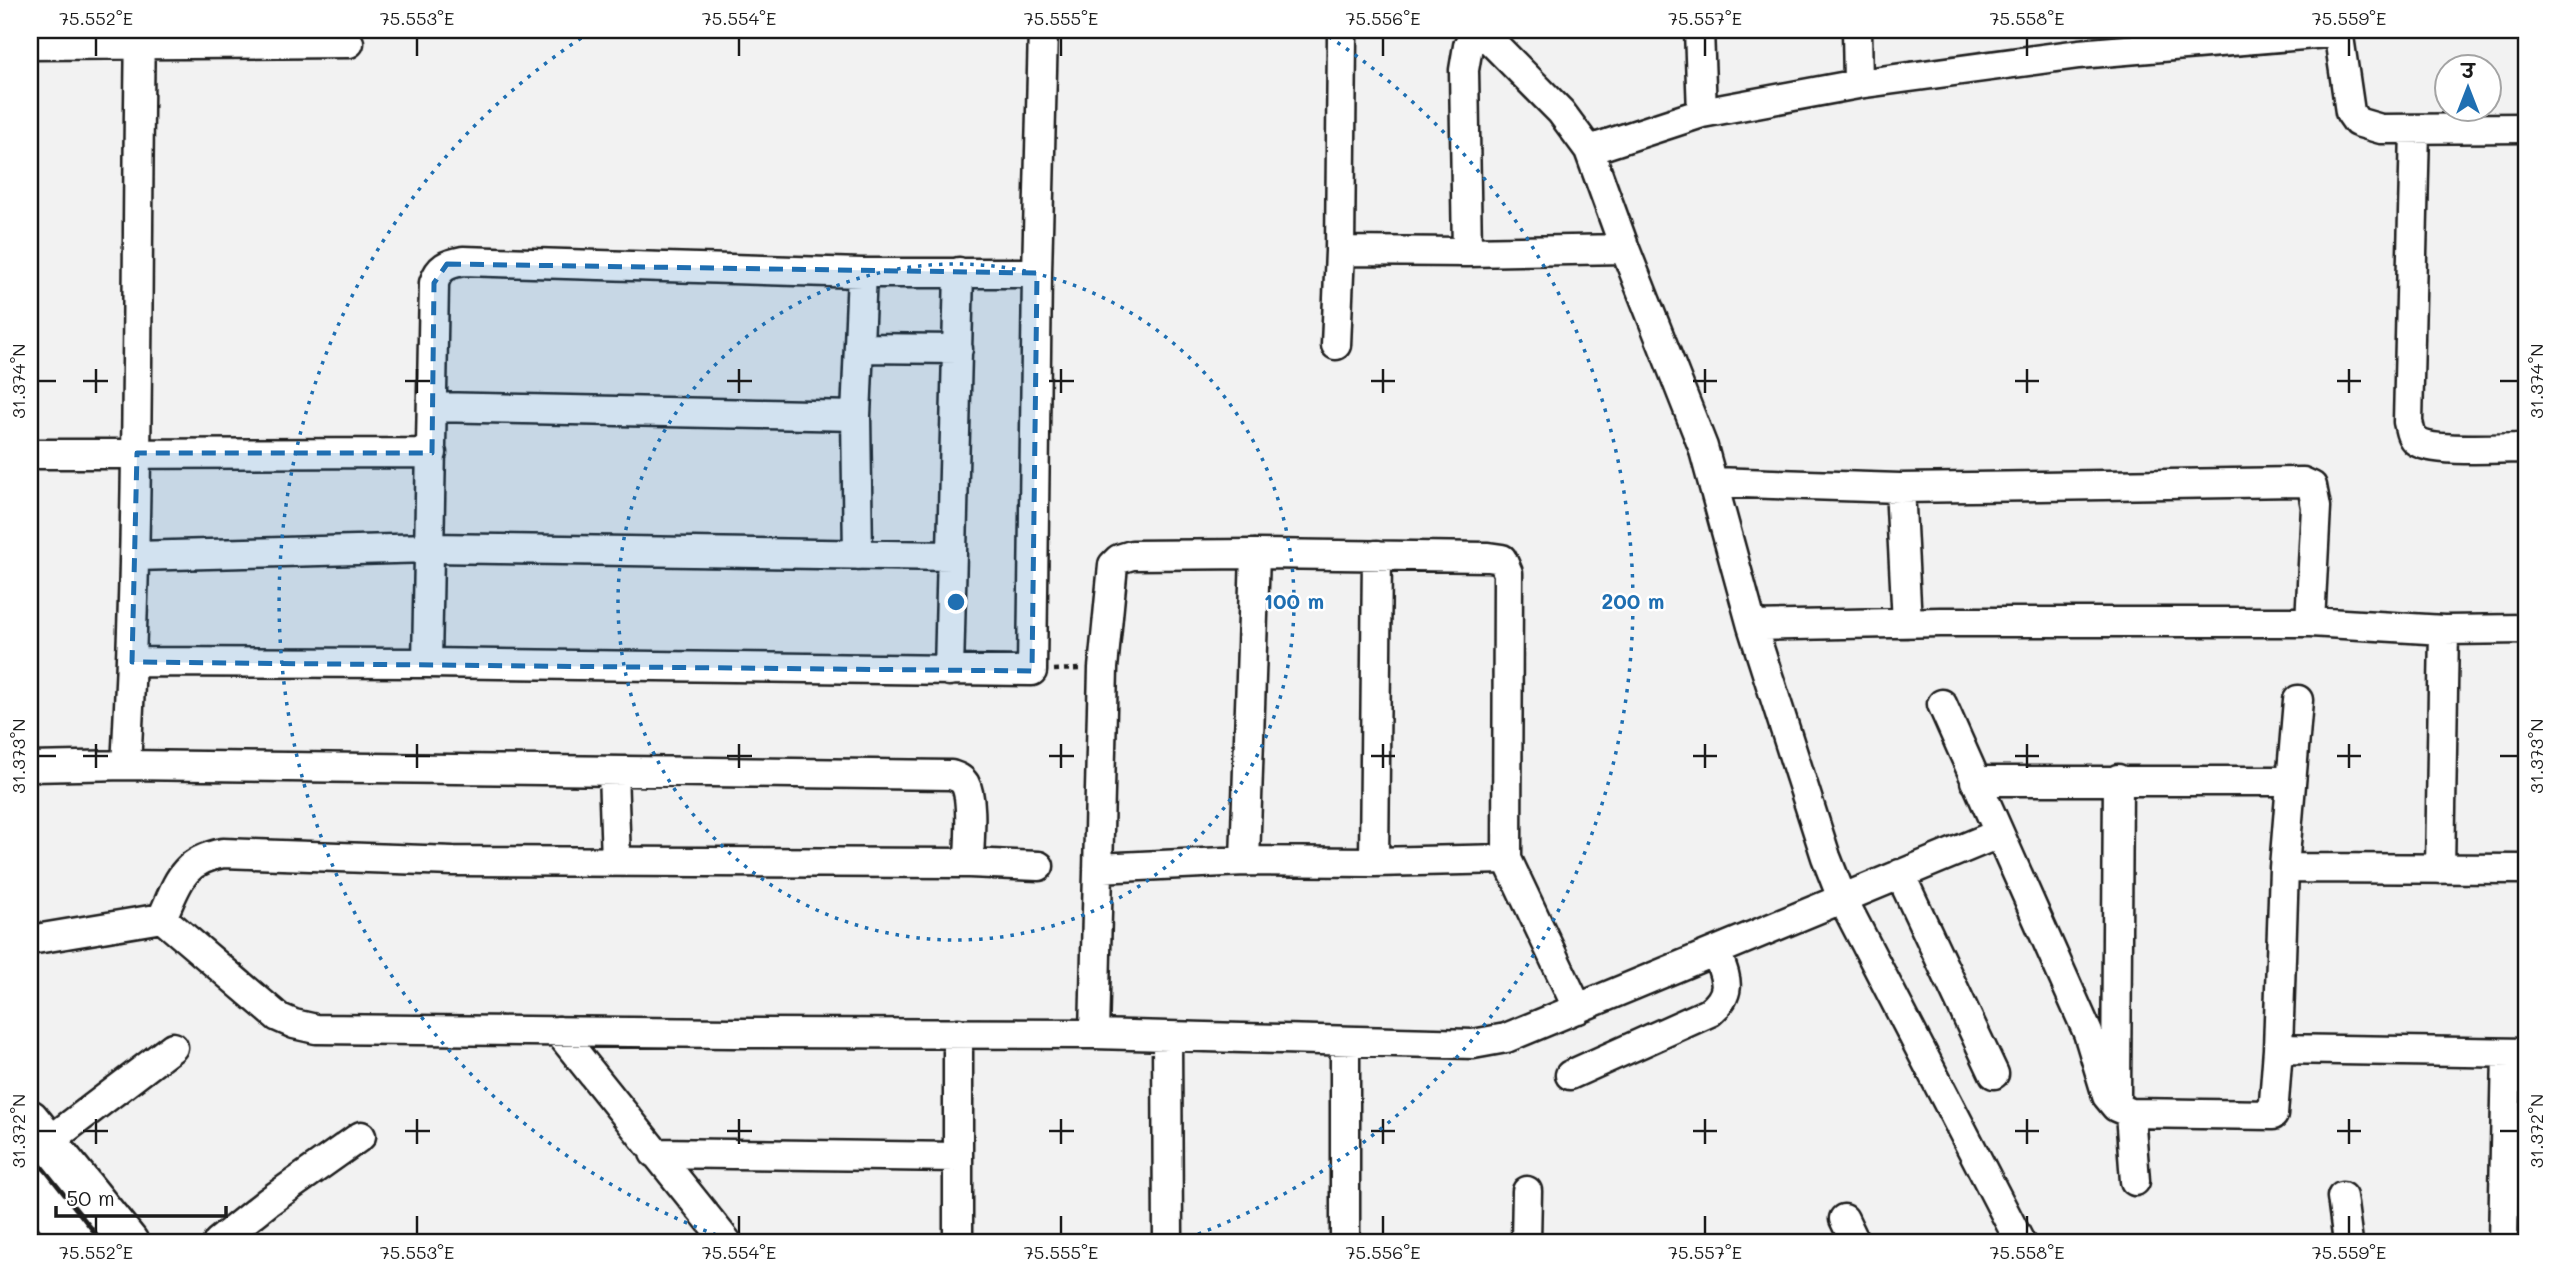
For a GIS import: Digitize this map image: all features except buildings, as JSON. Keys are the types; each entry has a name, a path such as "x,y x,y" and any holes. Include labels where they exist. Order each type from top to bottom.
{"highway":[{"path":"30,1185 75,1242"}],"main road":[{"path":"39,1130 129,1242"}],"street":[{"path":"132,662 1032,671 1043,30"},
{"path":"1336,345 1344,30"},
{"path":"1467,252 1464,70 1468,46 1478,30 1561,112 1589,150 1703,447 1752,626 1826,857 1842,898 2020,1242"},
{"path":"1699,30 1702,113"},
{"path":"1857,30 1858,84"},
{"path":"1589,150 1702,113 1858,84 2078,54 2338,31 2350,112 2357,122 2381,129 2526,128"},
{"path":"30,45 140,38 284,37 349,43"},
{"path":"127,765 137,453 140,38"},
{"path":"2415,129 2408,422 2411,435 2418,443 2434,448 2526,448"},
{"path":"1340,251 1625,249"},
{"path":"428,663 434,283 438,272 447,264 463,261 862,273 1037,273"},
{"path":"949,671 959,272"},
{"path":"858,555 856,416 862,273"},
{"path":"860,348 958,349"},
{"path":"432,407 856,416"},
{"path":"30,454 432,453"},
{"path":"1713,482 1900,488 2303,482 2312,486 2316,507 2310,622"},
{"path":"1900,488 1907,623"},
{"path":"135,556 430,548 952,556"},
{"path":"1245,861 1255,554"},
{"path":"1094,1034 1103,668 1114,565 1119,559 1132,555 1377,555 1502,559 1508,573 1507,859 1578,1009"},
{"path":"1374,862 1377,555"},
{"path":"1752,626 2310,622 2444,630 2526,629"},
{"path":"2440,869 2444,630"},
{"path":"1942,704 2088,1033 2108,1096 2123,1110 2273,1115 2284,868 2298,700"},
{"path":"30,767 127,765 951,775 960,778 966,785 969,798 969,863"},
{"path":"613,771 616,861"},
{"path":"2118,779 2123,1110 2134,1181"},
{"path":"1975,781 2290,781"},
{"path":"30,940 162,918 278,1017 316,1029 1094,1034 1473,1044 1506,1038 1998,834"},
{"path":"162,918 182,875 190,866 204,857 223,853 453,860 969,863 1039,866"},
{"path":"1098,868 1245,861 1507,859"},
{"path":"2284,868 2526,869"},
{"path":"1900,874 1994,1074"},
{"path":"1570,1075 1710,1012 1719,1004 1727,985 1716,951"},
{"path":"558,1031 727,1242"},
{"path":"958,1034 958,1242"},
{"path":"1167,1036 1168,1242"},
{"path":"1345,1042 1345,1242"},
{"path":"39,1130 173,1047"},
{"path":"2278,1049 2517,1053 2503,1242"},
{"path":"218,1242 268,1202 361,1136"},
{"path":"654,1153 958,1157"},
{"path":"1526,1242 1527,1191"},
{"path":"2342,1197 2348,1242"}],"path":[{"path":"1032,671 1103,668"}],"highlighted area":[{"path":"447,264 1037,273 1032,671 132,662 137,453 432,453 434,283"}]}
